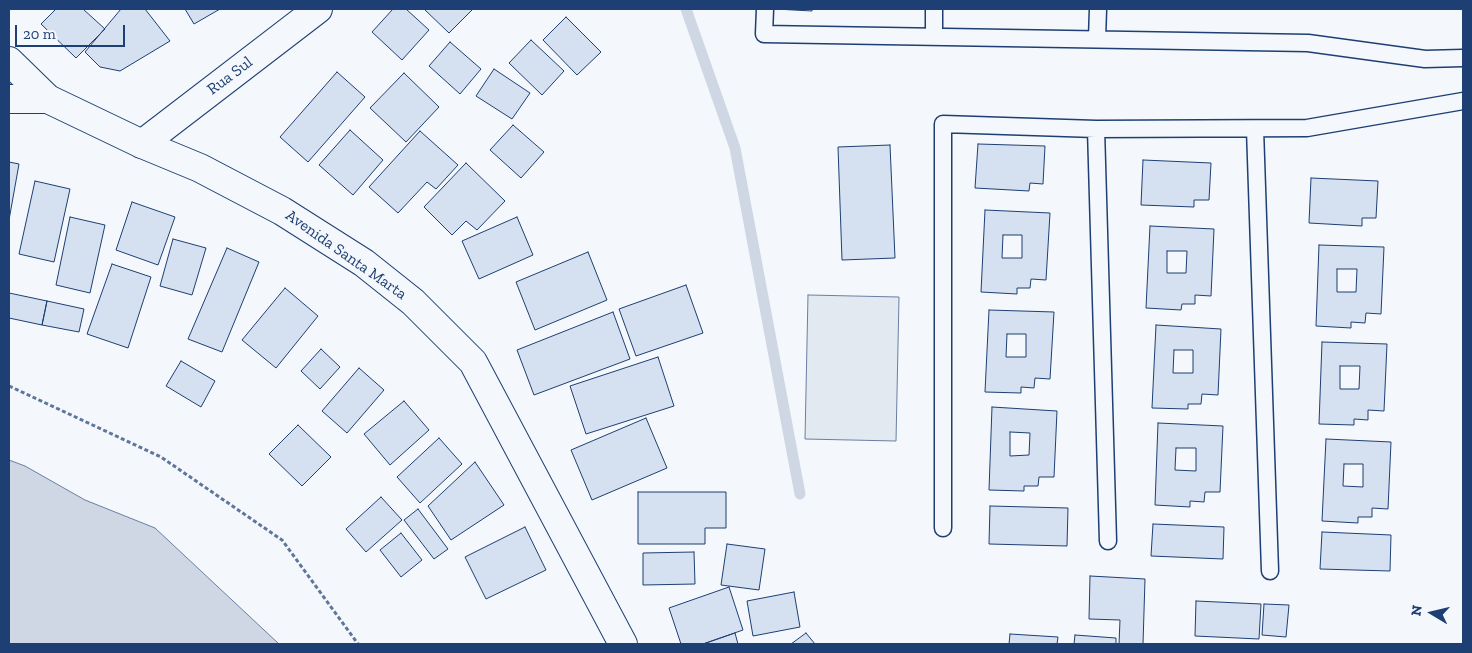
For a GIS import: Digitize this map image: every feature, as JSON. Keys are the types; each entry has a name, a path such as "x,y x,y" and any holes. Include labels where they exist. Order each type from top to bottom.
{"street":[{"name":"Rua Sul","path":"142,144 318,9"},
{"path":"9,61 48,99"},
{"path":"9,99 48,99"},
{"name":"Avenida Santa Marta","path":"48,99 142,144 200,168 282,211 356,258 413,302 473,362 623,644"}],"lane":[{"path":"765,9 764,34 1308,43 1425,60 1463,58"},
{"path":"934,9 934,37"},
{"path":"1097,39 1098,9"},
{"path":"943,528 943,124 1096,129 1306,128 1463,100"},
{"path":"1096,129 1108,541"},
{"path":"1255,129 1270,571"}],"path":[{"path":"9,386 161,457 282,540 358,644"}],"shaded area":[{"path":"808,295 899,297 896,441 805,439"},
{"path":"9,460 25,466 85,500 155,528 279,644 9,644"}],"building":[{"path":"56,9 83,9 105,29 76,58 41,24"},
{"path":"121,9 145,9 170,41 120,71 100,67 85,52"},
{"path":"185,9 220,9 194,24"},
{"path":"393,9 406,9 429,30 402,60 372,32"},
{"path":"424,9 473,9 449,33"},
{"path":"775,9 812,9 812,11"},
{"path":"566,17 601,52 577,75 543,40"},
{"path":"531,40 564,71 542,95 509,63"},
{"path":"450,42 481,69 460,94 429,66"},
{"path":"494,69 530,93 512,119 476,96"},
{"path":"337,72 365,97 308,162 280,137"},
{"path":"404,73 439,107 406,142 370,108"},
{"path":"513,125 544,152 521,178 490,150"},
{"path":"350,130 383,160 353,195 319,165"},
{"path":"420,131 458,165 436,189 427,182 398,213 369,187"},
{"path":"978,144 1045,146 1043,184 1030,183 1029,191 975,188"},
{"path":"890,145 895,258 842,260 838,147"},
{"path":"1143,160 1211,163 1209,200 1194,200 1194,207 1141,205"},
{"path":"9,162 19,164 9,220"},
{"path":"466,163 505,201 477,230 466,221 452,235 424,207"},
{"path":"1311,178 1378,181 1376,218 1362,218 1362,226 1309,223"},
{"path":"35,181 70,189 54,262 19,254"},
{"path":"132,202 175,217 158,265 116,250"},
{"path":"985,210 1050,213 1046,280 1031,279 1030,288 1017,288 1017,294 981,292","holes":["1003,235 1022,235 1022,258 1002,258"]},
{"path":"70,217 105,225 90,293 56,285"},
{"path":"517,217 533,255 479,279 462,241"},
{"path":"1150,226 1214,229 1211,296 1195,295 1195,304 1182,304 1181,310 1146,308","holes":["1167,251 1187,251 1186,273 1167,273"]},
{"path":"173,239 206,248 192,295 160,286"},
{"path":"1319,245 1384,247 1381,314 1366,313 1365,323 1351,322 1351,328 1316,326","holes":["1337,269 1357,269 1356,292 1337,292"]},
{"path":"227,248 259,262 222,352 188,339"},
{"path":"588,252 607,300 535,330 516,282"},
{"path":"112,264 151,277 128,348 87,334"},
{"path":"686,285 703,333 636,356 619,309"},
{"path":"285,288 318,316 276,368 242,340"},
{"path":"9,293 47,301 42,325 9,318"},
{"path":"47,301 84,309 79,332 42,325"},
{"path":"989,310 1054,312 1050,379 1035,378 1034,388 1021,387 1021,393 985,392","holes":["1007,334 1026,334 1026,357 1006,357"]},
{"path":"613,312 630,359 534,395 517,350"},
{"path":"1156,325 1221,329 1218,395 1202,394 1201,404 1188,404 1188,409 1152,408","holes":["1174,350 1193,350 1193,373 1173,373"]},
{"path":"1322,342 1387,344 1384,411 1368,410 1368,420 1354,419 1354,425 1319,424","holes":["1340,366 1360,366 1359,389 1340,389"]},
{"path":"321,349 340,367 320,389 301,371"},
{"path":"658,357 674,406 586,434 570,386"},
{"path":"181,361 215,381 201,407 166,386"},
{"path":"359,368 384,390 347,433 322,411"},
{"path":"404,401 429,430 390,465 364,434"},
{"path":"992,407 1057,411 1054,477 1039,477 1038,486 1024,486 1024,491 989,490","holes":["1010,432 1030,433 1029,455 1010,456"]},
{"path":"646,418 667,468 592,500 571,450"},
{"path":"1158,423 1223,426 1220,492 1205,492 1204,502 1190,501 1190,507 1155,505","holes":["1176,448 1196,448 1196,471 1175,470"]},
{"path":"298,425 331,457 302,486 269,454"},
{"path":"439,438 462,464 420,503 397,477"},
{"path":"1326,439 1391,442 1388,509 1372,508 1372,517 1358,517 1358,523 1322,521","holes":["1344,464 1363,464 1363,487 1343,486"]},
{"path":"475,462 504,505 451,540 428,506"},
{"path":"638,492 726,492 726,528 705,528 705,544 638,544"},
{"path":"381,497 402,520 366,552 346,529"},
{"path":"990,506 1068,508 1067,546 989,544"},
{"path":"418,509 448,549 434,559 404,520"},
{"path":"1153,524 1224,527 1223,559 1151,556"},
{"path":"525,527 546,570 486,599 465,557"},
{"path":"1322,532 1391,535 1390,571 1320,569"},
{"path":"401,533 422,560 401,577 380,550"},
{"path":"727,544 765,549 759,590 721,585"},
{"path":"694,552 695,584 643,585 643,553"},
{"path":"1090,576 1145,579 1143,644 1119,644 1120,620 1089,619"},
{"path":"729,587 743,630 703,644 681,644 669,608"},
{"path":"794,592 800,627 753,636 747,601"},
{"path":"1196,601 1261,604 1259,639 1195,636"},
{"path":"1264,604 1289,605 1286,637 1262,635"},
{"path":"735,633 738,644 703,644"},
{"path":"806,633 815,644 791,644"},
{"path":"1010,634 1058,637 1057,644 1009,644"},
{"path":"1075,635 1116,638 1116,644 1074,644"}],"waterway":[{"path":"686,9 735,148 800,494"}]}
